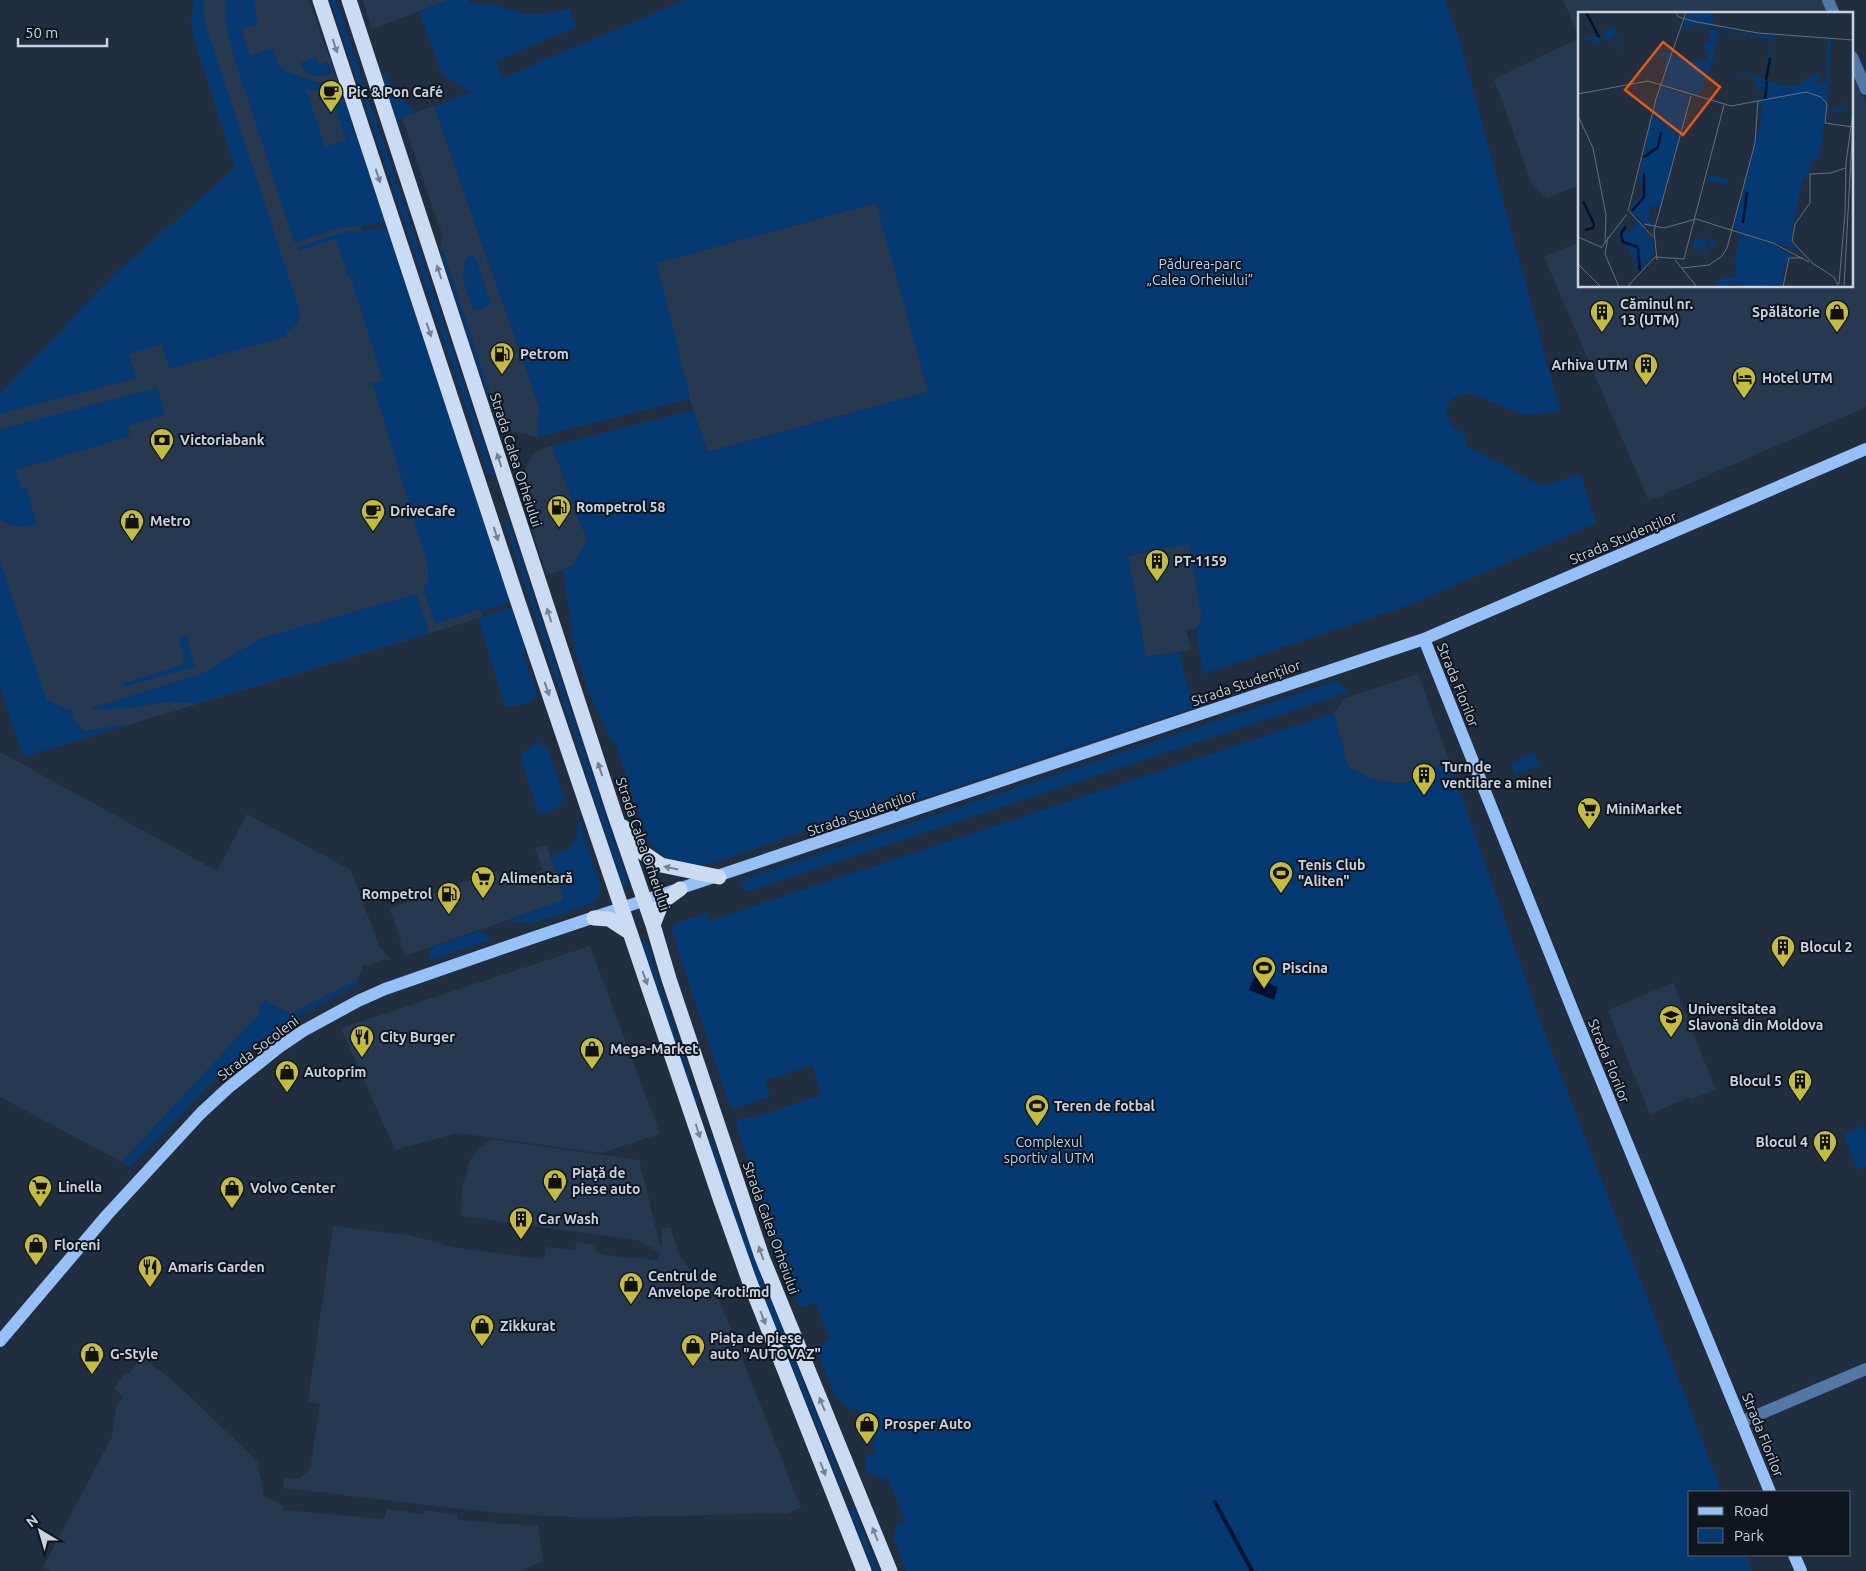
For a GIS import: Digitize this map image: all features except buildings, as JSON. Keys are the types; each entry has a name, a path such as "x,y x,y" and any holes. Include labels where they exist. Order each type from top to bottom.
{"highway":[{"path":"320,0 629,932 749,1280 864,1571"},
{"name":"Strada Calea Orheiului","path":"349,0 615,816 653,925 669,979 762,1257 890,1571"},
{"path":"485,499 509,491"},
{"path":"615,816 642,852 655,862 672,869 719,876"},
{"path":"653,925 662,902 680,889"},
{"path":"594,918 609,919 629,932"},
{"path":"838,1507 860,1498"}],"main road":[{"name":"Strada Studenților","path":"622,908 1424,639 1866,449"},
{"name":"Strada Florilor","path":"1424,639 1770,1491"},
{"name":"Strada Socoleni","path":"0,1341 110,1211 188,1126 228,1088 278,1048 330,1016 385,989 622,908"},
{"path":"1794,1556 1801,1571"}],"street":[{"path":"1828,0 1833,12"},
{"path":"1854,61 1866,88"},
{"path":"1741,1422 1866,1369"}],"shaded area":[{"path":"194,0 309,0 341,91 329,87 347,140 335,145 483,617 23,757 0,685 0,394 114,275 235,168 196,45 191,22"},
{"path":"363,0 449,0 372,29"},
{"path":"1563,0 1822,0 1827,12 1578,12 1578,36"},
{"path":"1578,38 1578,186 1546,198 1532,184 1494,79"},
{"path":"1854,75 1866,102 1866,407 1649,501 1544,257 1578,243 1578,288 1854,288"},
{"path":"434,106 540,409 537,427 538,437 506,430 495,419 440,251 442,234 402,118"},
{"path":"877,203 928,392 708,452 691,404 656,263"},
{"path":"552,446 587,540 574,565 547,575 522,499 521,484 527,464 532,456 537,451"},
{"path":"1189,543 1202,617 1196,629 1186,630 1191,650 1146,657 1128,556"},
{"path":"1418,674 1449,760 1405,784 1373,780 1348,767 1334,713 1345,698"},
{"path":"0,752 217,871 247,814 351,870 379,946 391,960 380,960 370,966 363,965 358,979 290,1014 259,1006 261,1013 122,1162 0,1097"},
{"path":"547,845 564,900 405,956 390,908 498,871 503,883 542,870 535,848"},
{"path":"590,946 660,1134 601,1153 457,1133 395,1150 341,1028"},
{"name":"Piscina","path":"1254,977 1278,987 1274,1000 1249,990"},
{"path":"1673,983 1716,1090 1691,1099 1690,1097 1650,1114 1608,1010"},
{"name":"Zikkurat","path":"491,1139 639,1160 661,1250 662,1229 670,1227 680,1256 695,1276 710,1277 801,1508 787,1513 592,1518 496,1513 283,1488 284,1477 299,1479 310,1469 320,1404 308,1402 333,1226 409,1235 457,1248 544,1259 546,1247 575,1250 576,1242 595,1245 596,1251 603,1255 657,1260 661,1253 637,1240 461,1216 462,1188 470,1160"},
{"path":"142,1356 181,1388 257,1461 264,1496 284,1506 283,1510 384,1519 387,1509 423,1514 425,1510 457,1515 457,1520 538,1526 543,1561 520,1571 50,1571 43,1567 112,1437 116,1406 123,1397 114,1388 126,1372 129,1374"}],"green space":[{"path":"194,0 204,0 205,22 301,315 300,318 291,329 285,332 287,336 169,369 162,344 129,354 136,378 0,414 0,394 114,275 235,168 196,45 191,22"},
{"path":"226,0 254,0 258,24 241,29 250,56 273,48 278,65 285,71 341,91 386,222 335,229 295,243 234,56 225,11","holes":["306,89 331,93 346,140 325,147"]},
{"path":"330,0 336,0 495,477 489,475"},
{"name":"Pădurea-parc „Calea Orheiului”","path":"449,0 469,0 471,5 494,5 530,14 545,14 569,9 576,27 496,61 503,78 685,0 1445,0 1459,38 1560,411 1524,415 1468,393 1459,395 1448,403 1448,417 1451,425 1465,434 1466,446 1542,486 1580,474 1596,523 1412,604 1203,674 1196,629 1202,617 1189,544 1128,555 1146,657 1179,652 1193,708 856,820 813,828 710,864 690,868 665,862 666,857 655,849 645,837 615,742 612,743 589,693 574,648 563,570 574,565 587,540 552,446 693,410 708,452 928,392 876,203 657,263 690,399 538,437 537,427 540,409 434,106 471,92 442,75 419,11"},
{"path":"313,53 317,57 319,65 327,62 332,68 330,74 317,76 306,71 300,63 314,58"},
{"path":"381,73 385,75 415,113 396,121"},
{"path":"387,228 511,602 481,611 480,609 435,624 423,589 428,580 428,566 374,388 370,384 383,380 350,275 348,275 336,239 299,251 298,247 344,232"},
{"path":"443,250 498,418 510,425 512,430 509,432 498,424 495,419 440,251"},
{"path":"469,256 473,256 476,259 491,303 480,310 473,309 463,281 465,261"},
{"path":"157,388 165,414 128,426 130,436 16,470 21,488 26,487 37,524 17,526 0,519 0,429"},
{"path":"505,518 508,520 628,884 627,888 623,886 504,521"},
{"path":"0,560 47,700 72,711 74,719 84,731 130,724 23,757 0,685"},
{"path":"416,594 429,633 198,703 167,702 128,708 92,710 92,708 201,674 258,640"},
{"path":"512,607 526,647 524,657 538,695 527,703 505,707 478,618"},
{"path":"186,634 195,667 123,687 122,684 182,665 184,658 179,640"},
{"path":"1336,681 1349,692 745,892 741,880"},
{"name":"Complexul sportiv al UTM","path":"1334,713 1348,767 1373,780 1405,784 1449,760 1540,1021 1722,1491 1688,1491 1688,1556 1746,1556 1752,1571 906,1571 893,1538 896,1526 905,1521 888,1478 881,1480 868,1473 865,1468 866,1456 876,1452 858,1409 852,1410 836,1398 815,1347 830,1340 815,1303 800,1308 773,1241 737,1127 736,1121 739,1119 758,1117 821,1094 812,1065 765,1081 770,1096 733,1109 729,1104 671,929 677,923 707,913 709,921"},
{"path":"536,742 547,747 565,800 548,814 538,813 520,755"},
{"path":"1534,753 1540,765 1515,775 1511,764"},
{"path":"576,810 600,885 600,894 594,903 533,923 505,921 564,900 551,857 567,849 575,840 578,828"},
{"path":"481,930 492,940 430,960 431,947"},
{"path":"644,939 698,1103 695,1103 694,1100 642,942"},
{"path":"358,979 359,983 272,1034 215,1079 130,1167 122,1162 260,1013 259,1006 265,1000 290,1014"},
{"path":"1862,1125 1866,1135 1866,1166 1857,1170 1844,1134"},
{"path":"711,1137 738,1217 844,1485 842,1488 734,1221 707,1139"},
{"path":"851,1507 854,1508 879,1571 874,1571 849,1509"}],"waterway":[{"path":"1215,1502 1252,1571"}],"place":[{"name":"Pic & Pon Café","path":"331,113"},
{"name":"Căminul nr. 13 (UTM)","path":"1602,333"},
{"name":"Spălătorie","path":"1837,333"},
{"name":"Petrom","path":"502,375"},
{"name":"Arhiva UTM","path":"1646,386"},
{"name":"Hotel UTM","path":"1744,399"},
{"name":"Victoriabank","path":"162,461"},
{"name":"Rompetrol 58","path":"559,528"},
{"name":"DriveCafe","path":"373,532"},
{"name":"Metro","path":"132,542"},
{"name":"PT-1159","path":"1157,582"},
{"name":"Turn de ventilare a minei","path":"1424,796"},
{"name":"MiniMarket","path":"1589,830"},
{"name":"Tenis Club \"Aliten\"","path":"1281,894"},
{"name":"Alimentară","path":"483,899"},
{"name":"Rompetrol","path":"449,915"},
{"name":"Blocul 2","path":"1783,968"},
{"name":"Piscina","path":"1264,989"},
{"name":"Universitatea Slavonă din Moldova","path":"1671,1038"},
{"name":"City Burger","path":"362,1058"},
{"name":"Mega-Market","path":"592,1070"},
{"name":"Autoprim","path":"287,1093"},
{"name":"Blocul 5","path":"1800,1102"},
{"name":"Teren de fotbal","path":"1037,1127"},
{"name":"Blocul 4","path":"1825,1163"},
{"name":"Piață de piese auto","path":"555,1202"},
{"name":"Linella","path":"40,1208"},
{"name":"Volvo Center","path":"232,1209"},
{"name":"Car Wash","path":"521,1240"},
{"name":"Floreni","path":"36,1266"},
{"name":"Amaris Garden","path":"150,1288"},
{"name":"Centrul de Anvelope 4roti.md","path":"631,1305"},
{"name":"Zikkurat","path":"482,1347"},
{"name":"Piața de piese auto \"AUTOVAZ\"","path":"693,1367"},
{"name":"G-Style","path":"92,1375"},
{"name":"Prosper Auto","path":"867,1445"}]}
